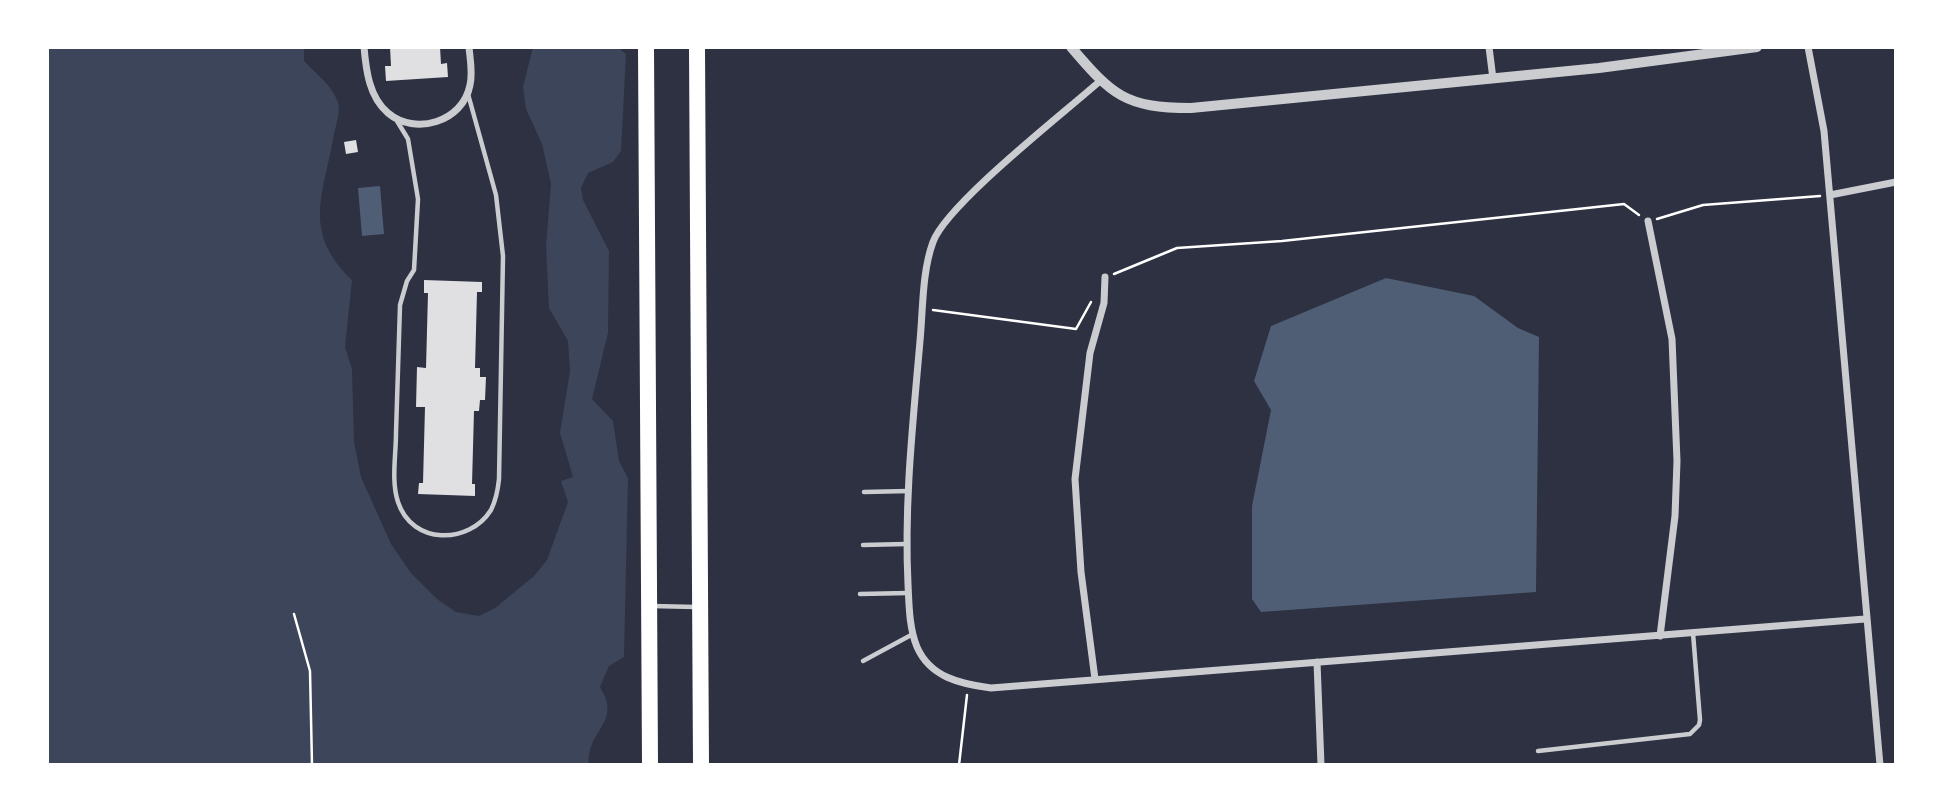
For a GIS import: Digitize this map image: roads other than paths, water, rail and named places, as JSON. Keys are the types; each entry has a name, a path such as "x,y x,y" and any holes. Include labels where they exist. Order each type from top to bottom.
{"highway":[{"path":"646,47 650,765"},
{"path":"697,47 701,765"}],"street":[{"path":"364,47 370,84 382,107 395,117 412,124 433,123 452,114 468,94 471,77 469,47"},
{"path":"1071,47 1100,81 1122,98 1137,104 1191,108 1493,79 1732,53 1757,47"},
{"path":"1489,47 1493,79"},
{"path":"1808,47 1824,131 1880,765"},
{"path":"1100,81 970,195 944,223 933,241 923,309 907,544 909,593 916,645 927,664 944,677 967,685 991,688 1866,619"},
{"path":"1830,195 1896,182"},
{"path":"1648,221 1672,339 1677,461 1675,516 1660,636"},
{"path":"1095,679 1082,572 1075,478 1090,353 1104,303 1105,277"},
{"path":"1317,663 1321,765"}],"lane":[{"path":"395,117 408,139 418,199 414,270 407,281 400,305 395,487 399,504 407,519 419,530 436,536 453,536 469,531 483,520 497,495 499,479 503,256 496,195 468,94"},
{"path":"864,492 909,491"},
{"path":"863,545 907,544"},
{"path":"860,594 909,593"},
{"path":"649,606 700,607"},
{"path":"1538,751 1690,734 1700,720 1693,633"},
{"path":"863,661 914,634"}]}
